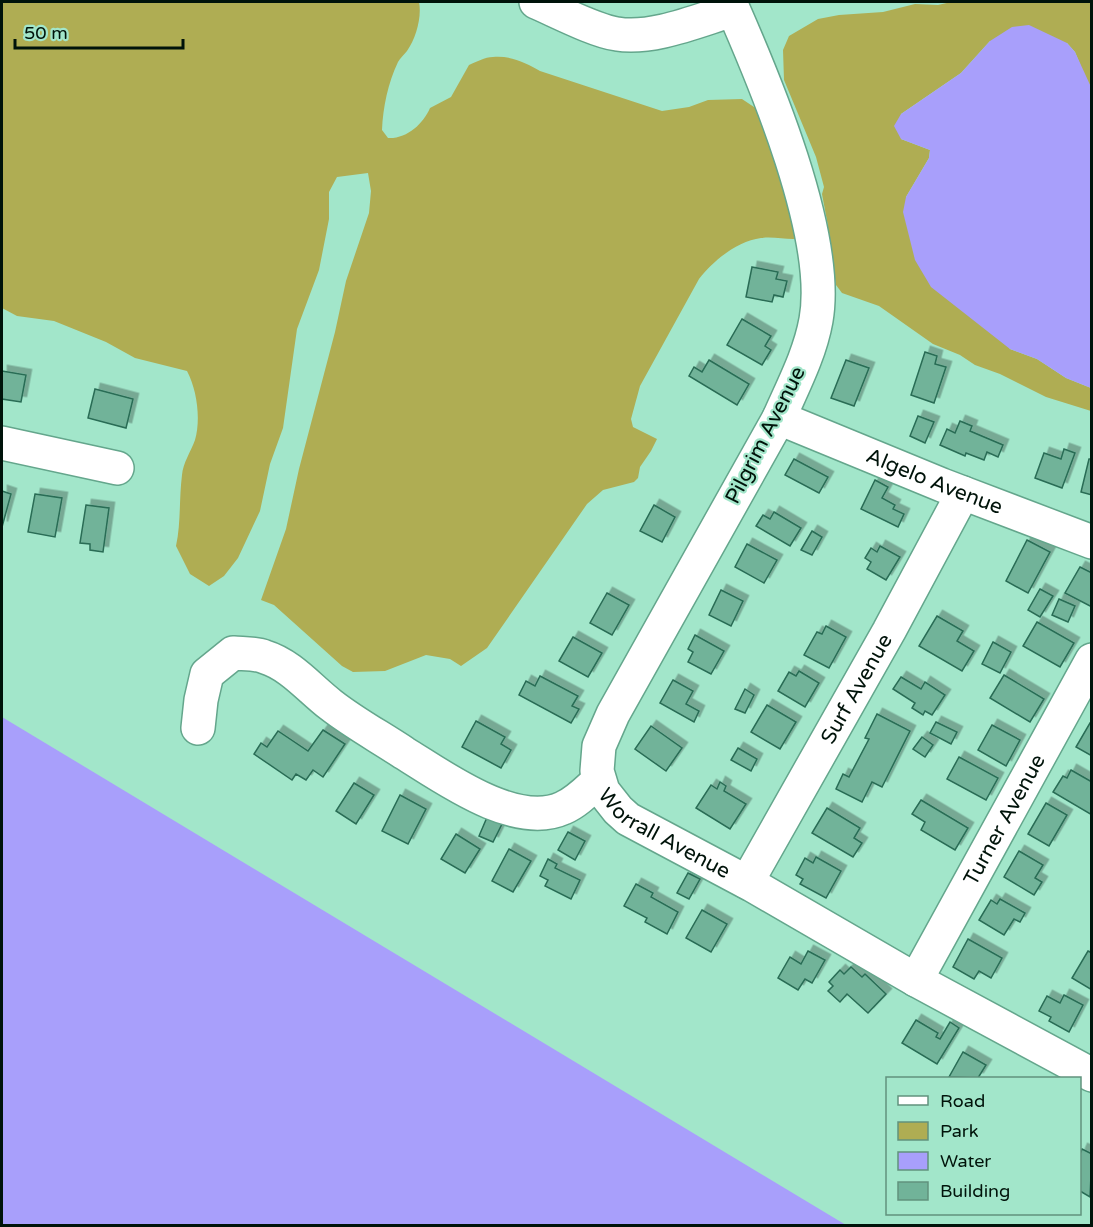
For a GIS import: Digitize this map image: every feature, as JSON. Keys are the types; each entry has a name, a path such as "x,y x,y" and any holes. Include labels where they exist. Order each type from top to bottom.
{"street":[{"path":"536,2 606,32 617,34 640,34 671,29 731,6"},
{"name":"Pilgrim Avenue","path":"599,780 597,753 613,714 779,418 798,374 816,320 817,268 803,201 769,98 731,6"},
{"name":"Algelo Avenue","path":"779,418 963,493 1092,542"},
{"path":"2,443 117,468"},
{"name":"Surf Avenue","path":"747,882 889,631 963,493"},
{"name":"Worrall Avenue","path":"198,728 207,674 233,653 255,655 266,657 290,669 333,706 361,726 454,784 490,802 510,809 530,812 562,809 599,780 610,801 628,819 747,882 916,980 1090,1070"},
{"name":"Turner Avenue","path":"916,980 1092,660"}],"green space":[{"path":"2,2 419,2 420,14 416,34 398,62 387,95 382,130 388,138 402,136 414,129 430,108 451,97 469,65 490,57 518,60 540,71 662,111 689,107 708,100 742,99 757,109 804,238 761,238 743,243 718,259 699,279 640,386 631,419 633,427 657,439 640,467 638,478 634,482 603,490 587,504 487,648 461,666 450,659 426,655 385,671 353,672 342,666 274,605 261,600 286,529 346,281 369,213 371,191 368,173 337,177 329,192 329,219 319,270 297,329 283,428 270,464 260,511 238,558 224,576 209,586 190,574 176,546 183,471 195,440 198,423 196,396 187,371 135,358 106,342 54,321 17,316 2,308"},
{"path":"951,2 1091,2 1091,91 1075,52 1067,43 990,41 961,73 901,114 901,139 930,150 929,158 906,197 1010,349 1037,359 1066,378 1091,388 1091,411 1046,397 1000,374 975,365 960,355 933,344 879,306 842,293 836,285 827,241 828,226 822,194 824,187 816,157 784,80 783,50 789,36 818,19 883,12 915,4 938,5"}],"water":[{"path":"1029,25 1067,43 1075,52 1091,87 1091,388 1066,378 1037,359 1010,349 931,287 915,260 903,212 906,197 929,158 930,150 901,139 894,126 901,114 961,73 990,41 1012,27"},
{"path":"2,717 846,1225 2,1225"}],"building":[{"path":"752,267 778,272 776,279 787,281 783,297 774,295 772,302 746,297"},
{"path":"742,319 771,336 765,346 771,350 762,365 727,345"},
{"path":"925,352 937,356 935,364 946,367 934,403 911,395"},
{"path":"709,360 749,384 737,405 689,376 694,367 702,372"},
{"path":"846,360 869,368 854,406 831,398"},
{"path":"2,371 26,375 21,402 2,399"},
{"path":"95,389 133,399 126,428 88,418"},
{"path":"918,416 934,422 925,443 910,436"},
{"path":"960,421 972,426 970,431 1003,445 998,457 987,452 984,460 966,453 965,456 940,445 947,429 955,433"},
{"path":"1064,449 1075,453 1062,488 1035,478 1044,453 1061,459"},
{"path":"794,459 828,477 819,493 785,475"},
{"path":"1089,459 1092,459 1092,495 1081,492"},
{"path":"875,480 888,487 882,498 895,505 893,509 904,514 898,527 861,509"},
{"path":"2,491 11,494 2,527"},
{"path":"35,494 62,498 55,537 28,532"},
{"path":"86,505 109,508 103,552 90,550 90,544 80,543"},
{"path":"654,505 675,517 662,542 640,531"},
{"path":"774,512 801,528 790,546 756,526 763,515 770,519"},
{"path":"812,531 822,537 812,555 801,550"},
{"path":"1027,540 1050,552 1028,593 1006,581"},
{"path":"747,544 777,560 764,583 735,567"},
{"path":"880,546 900,557 886,580 867,569 871,562 865,558 871,548 877,552"},
{"path":"1080,567 1092,573 1092,607 1065,593"},
{"path":"1040,589 1053,596 1040,617 1028,610"},
{"path":"721,590 743,601 731,626 709,615"},
{"path":"607,593 629,605 612,635 590,623"},
{"path":"1059,599 1075,606 1068,622 1052,615"},
{"path":"937,616 963,631 957,641 974,651 962,671 919,646"},
{"path":"1037,622 1074,643 1060,667 1023,646"},
{"path":"826,626 846,637 829,668 804,655 817,632 822,634"},
{"path":"695,635 724,651 711,674 688,662 693,652 688,649"},
{"path":"573,637 602,653 588,677 559,661"},
{"path":"993,642 1011,652 1000,673 982,664"},
{"path":"799,671 819,683 805,707 778,691 789,672 796,676"},
{"path":"1004,675 1044,699 1030,722 990,698"},
{"path":"540,676 578,696 572,706 579,709 571,723 519,695 526,681 535,686"},
{"path":"901,677 921,689 925,682 945,695 932,715 925,711 923,715 912,708 915,703 893,689"},
{"path":"673,680 693,691 686,704 699,711 694,722 660,703"},
{"path":"745,689 754,695 745,713 735,709"},
{"path":"767,705 796,722 780,749 751,732"},
{"path":"877,714 910,731 882,787 872,782 862,802 836,789 843,774 849,777 869,739 865,738"},
{"path":"476,721 505,737 501,744 511,750 501,768 462,747"},
{"path":"936,722 957,732 951,744 930,733"},
{"path":"1090,723 1092,724 1092,756 1076,747"},
{"path":"992,725 1020,740 1006,766 978,750"},
{"path":"651,726 682,748 666,771 635,749"},
{"path":"323,730 345,744 323,777 313,770 306,780 296,774 292,780 254,754 261,743 267,747 278,731 308,751"},
{"path":"922,737 933,745 925,757 913,749"},
{"path":"738,748 757,759 751,771 731,760"},
{"path":"959,757 998,778 986,800 947,779"},
{"path":"1071,770 1092,782 1092,815 1053,792 1063,776 1067,778"},
{"path":"720,782 726,786 724,791 746,804 730,829 696,808 711,785 717,789"},
{"path":"354,783 374,795 356,824 336,811"},
{"path":"400,795 426,809 408,844 382,831"},
{"path":"921,800 968,828 955,850 921,830 925,822 912,814"},
{"path":"1046,803 1067,815 1049,846 1028,834"},
{"path":"827,808 860,828 854,838 862,843 853,857 812,833"},
{"path":"488,815 503,822 493,842 479,836"},
{"path":"568,832 585,841 575,860 558,850"},
{"path":"456,834 480,849 465,873 441,859"},
{"path":"509,849 531,861 513,892 492,881"},
{"path":"1019,851 1043,865 1035,878 1042,882 1034,895 1004,877"},
{"path":"816,857 841,871 826,898 800,884 803,879 796,875 805,858 813,863"},
{"path":"548,859 557,864 555,868 580,880 571,899 545,886 548,880 540,876"},
{"path":"688,873 700,879 689,899 677,893"},
{"path":"636,884 653,893 651,897 678,912 667,934 645,922 647,918 624,906"},
{"path":"1000,899 1025,913 1020,922 1014,919 1004,935 979,920 991,900 997,904"},
{"path":"702,910 727,924 711,952 686,938"},
{"path":"968,939 1002,958 991,978 979,971 974,979 953,967"},
{"path":"808,951 825,960 812,983 805,979 798,990 778,978 790,957 801,964"},
{"path":"1088,951 1092,953 1092,990 1072,978"},
{"path":"851,967 862,977 865,974 886,994 868,1013 847,994 840,1002 828,991 833,986 829,982 840,970 844,974"},
{"path":"1064,995 1083,1005 1069,1032 1049,1021 1051,1017 1039,1011 1047,996 1060,1003"},
{"path":"916,1020 938,1033 936,1037 940,1039 950,1022 959,1028 937,1064 902,1043"},
{"path":"963,1052 986,1065 979,1077 949,1077"},
{"path":"1082,1149 1092,1154 1090,1197 1081,1192"}]}
